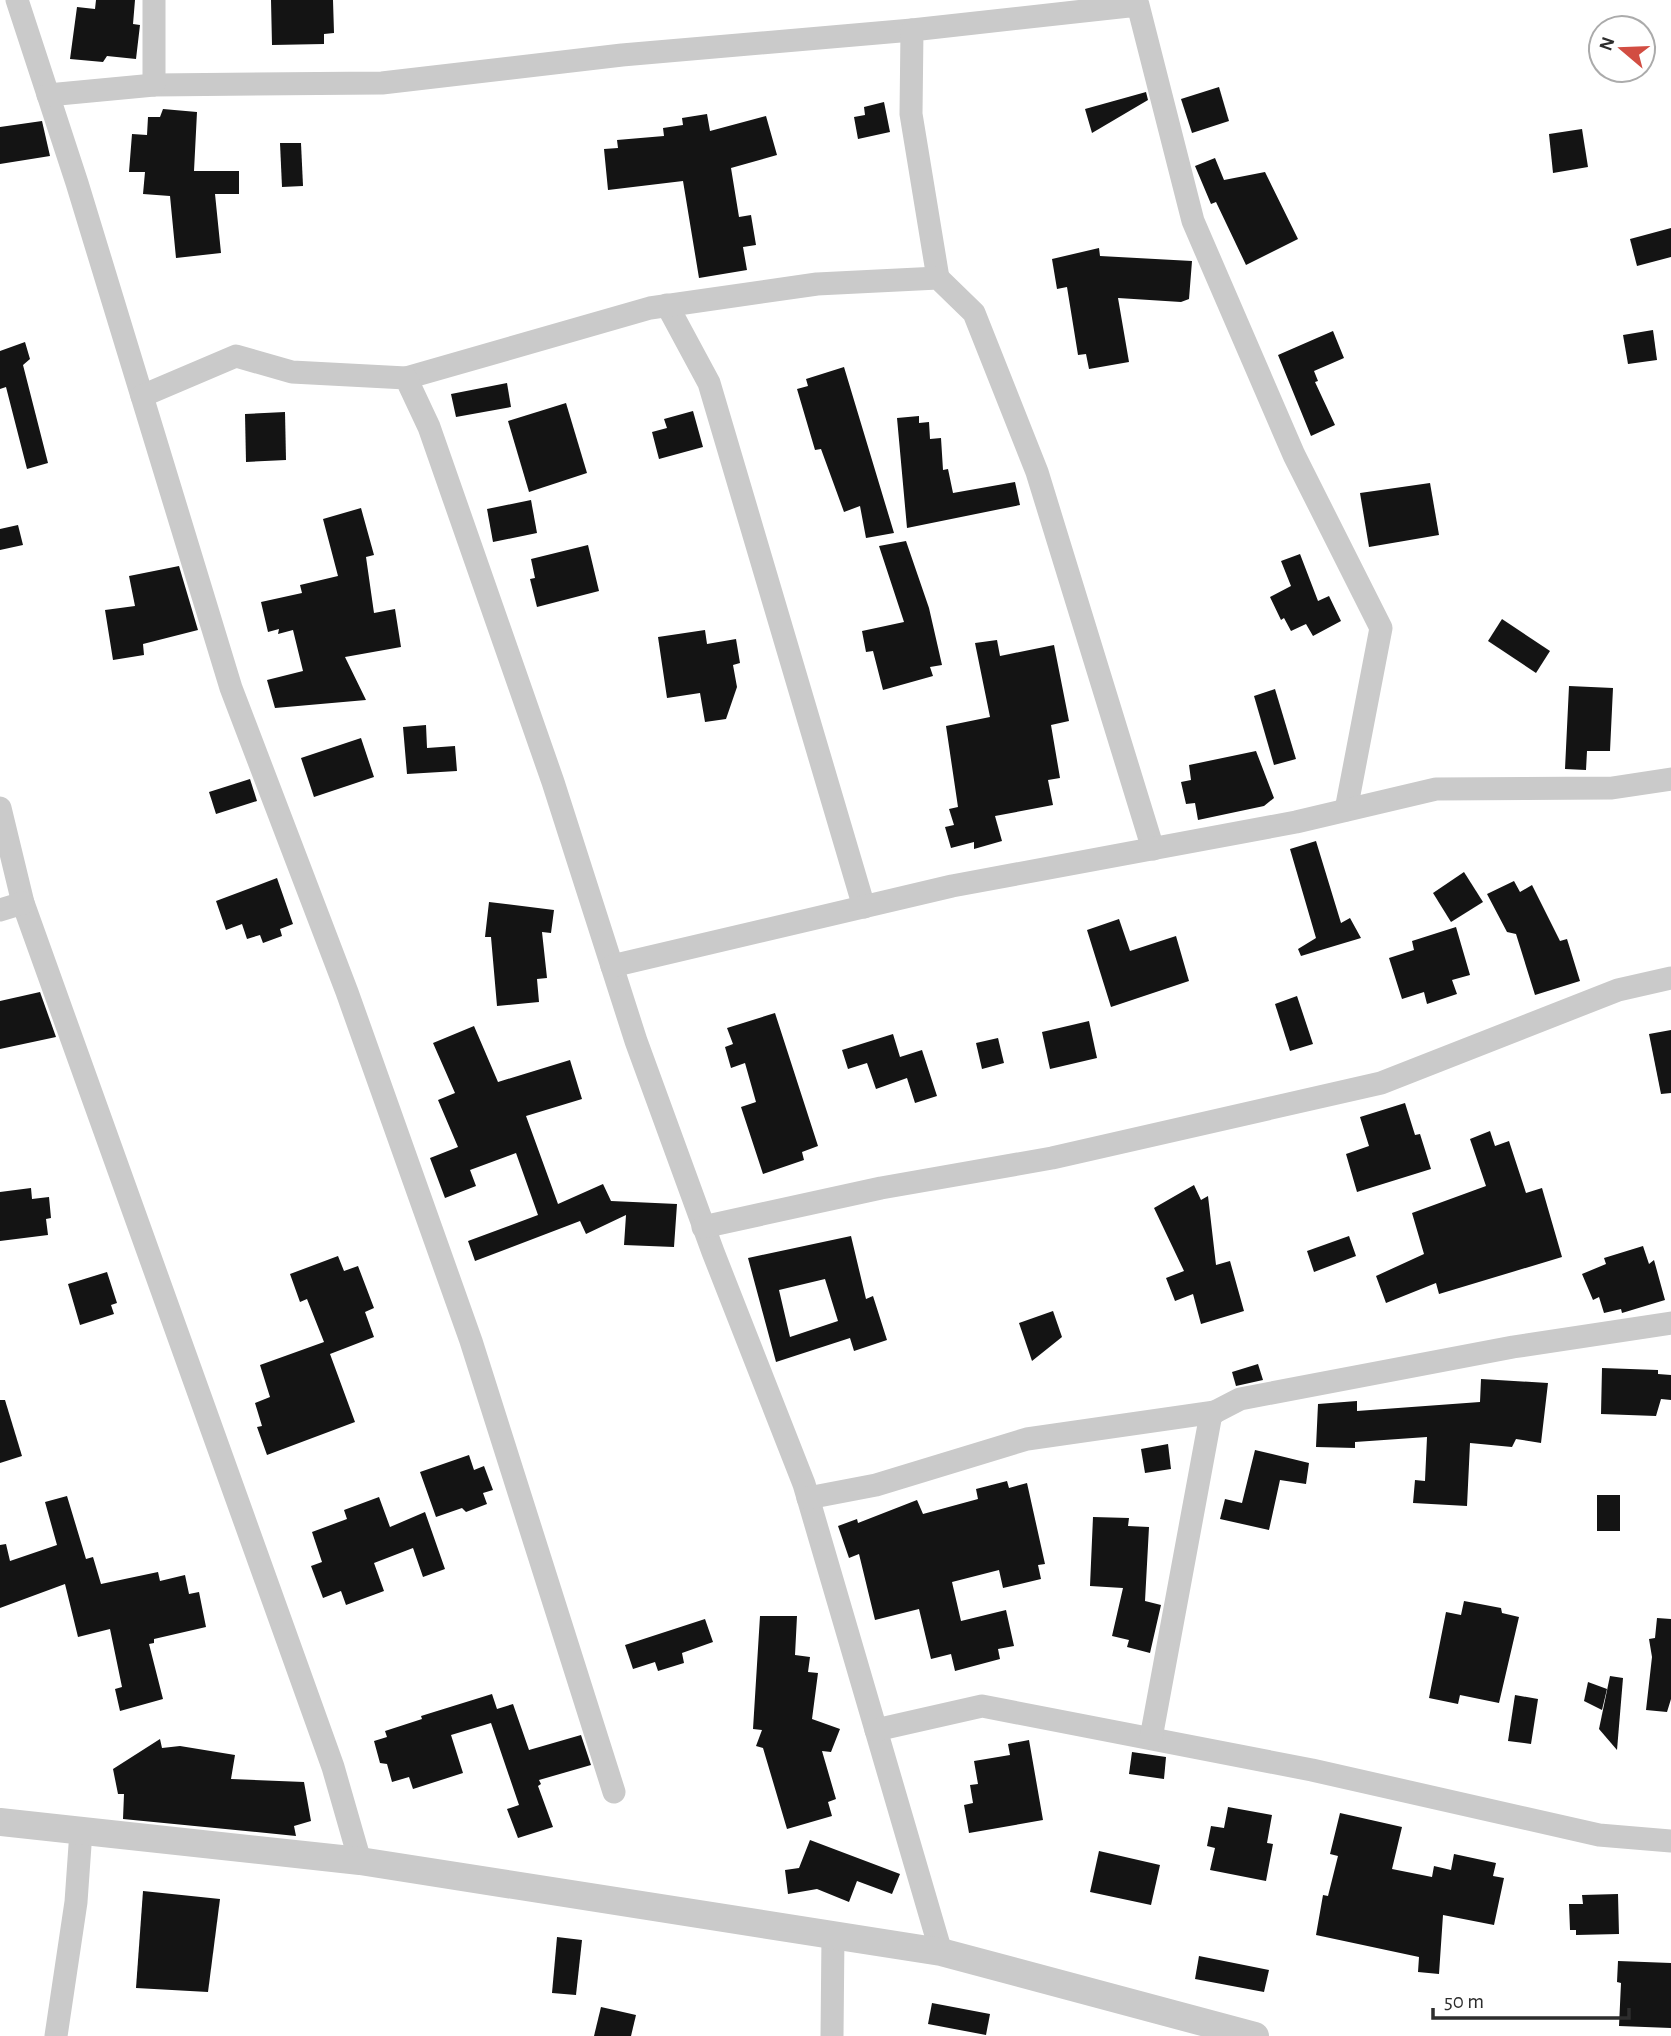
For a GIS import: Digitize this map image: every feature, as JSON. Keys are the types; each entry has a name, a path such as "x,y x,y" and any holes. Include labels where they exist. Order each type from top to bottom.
{"street":[{"path":"0,8 17,0 232,688 346,992 471,1341 614,1792"},
{"path":"154,0 154,85"},
{"path":"48,95 154,85 382,83 622,55 912,30 1138,5 1193,221 1294,455 1381,628 1346,810"},
{"path":"912,30 911,114 937,278 974,313 1037,472 1153,849"},
{"path":"142,396 236,356 292,372 406,378 667,305 817,284 937,278"},
{"path":"667,305 709,383 864,907"},
{"path":"406,378 434,440 553,782 612,966 704,1227 808,1498 941,1952"},
{"path":"612,966 952,886 1153,849 1436,789 1612,788 1671,779"},
{"path":"0,808 23,902 333,1767 360,1861"},
{"path":"0,910 23,902"},
{"path":"704,1227 881,1188 1052,1158 1381,1083 1618,990 1671,978"},
{"path":"1151,1738 1211,1414 1240,1399 1513,1347 1671,1323"},
{"path":"808,1498 876,1485 1027,1439 1215,1412"},
{"path":"876,1730 982,1706 1312,1770 1599,1835 1671,1841"},
{"path":"0,1822 360,1861 941,1952 1183,2026 1255,2036"},
{"path":"57,2036 75,1902 81,1831"},
{"path":"832,2036 833,1935"}],"building":[{"path":"96,0 135,0 133,24 140,25 136,59 107,56 103,62 70,59 77,7 95,9"},
{"path":"271,0 333,0 334,33 324,34 324,44 272,45"},
{"path":"1219,87 1229,121 1192,133 1181,99"},
{"path":"1146,92 1148,100 1092,133 1085,109"},
{"path":"884,102 890,132 858,139 854,117 865,115 864,107"},
{"path":"163,109 197,112 194,171 239,171 239,194 215,194 221,253 176,258 170,196 143,194 145,172 129,172 132,134 147,135 148,117 160,117"},
{"path":"707,114 710,131 766,116 777,155 731,168 739,217 751,215 756,245 743,247 747,270 699,278 683,181 608,190 604,149 618,148 617,140 664,136 663,128 683,125 682,118"},
{"path":"42,121 50,156 0,164 0,127"},
{"path":"1582,129 1588,167 1553,173 1549,134"},
{"path":"280,143 301,143 303,186 282,187"},
{"path":"1215,158 1224,180 1265,172 1298,239 1246,265 1216,202 1211,204 1195,166"},
{"path":"1671,228 1671,257 1637,266 1630,239"},
{"path":"1099,248 1100,256 1192,261 1189,299 1181,302 1118,298 1129,362 1089,369 1086,354 1078,355 1067,287 1057,289 1052,259"},
{"path":"1653,330 1657,360 1628,364 1623,335"},
{"path":"1333,331 1344,358 1314,371 1318,381 1315,382 1335,425 1311,436 1278,355"},
{"path":"25,342 30,359 23,365 48,463 27,469 6,387 0,389 0,351"},
{"path":"844,367 894,533 866,538 860,506 844,512 821,449 815,450 797,389 808,386 806,379"},
{"path":"507,383 511,407 456,417 451,394"},
{"path":"566,403 587,473 529,492 508,421"},
{"path":"693,411 703,447 659,459 652,432 667,428 664,419"},
{"path":"285,412 286,460 246,462 245,414"},
{"path":"919,416 919,423 929,422 930,439 941,438 943,470 948,469 953,493 1015,482 1020,505 907,528 897,418"},
{"path":"1430,483 1439,535 1369,547 1360,493"},
{"path":"531,500 537,533 493,542 487,509"},
{"path":"361,508 374,555 366,557 374,613 395,609 401,647 345,657 366,700 275,708 267,680 303,671 293,630 278,634 279,629 268,632 261,602 302,593 300,585 338,576 323,519"},
{"path":"18,525 23,545 0,550 0,529"},
{"path":"906,541 929,608 942,665 930,667 933,676 883,690 873,651 866,652 862,631 904,622 879,546"},
{"path":"588,545 599,591 537,607 530,579 535,578 531,559"},
{"path":"1300,554 1318,601 1329,596 1341,621 1313,636 1306,624 1291,631 1284,618 1281,620 1270,597 1291,586 1281,561"},
{"path":"179,566 198,630 143,644 144,655 113,660 105,610 135,606 129,576"},
{"path":"1502,619 1550,651 1536,673 1488,641"},
{"path":"705,630 707,644 736,639 740,663 733,665 737,687 726,719 705,722 700,693 667,698 658,637"},
{"path":"997,640 1000,656 1054,645 1069,721 1051,725 1060,778 1048,780 1053,805 995,816 1002,841 974,849 974,842 951,848 945,827 954,825 949,809 958,807 946,726 990,717 975,643"},
{"path":"1569,686 1613,688 1610,751 1587,751 1586,770 1565,769"},
{"path":"1275,689 1296,759 1274,765 1254,696"},
{"path":"426,725 427,748 455,746 457,771 407,774 403,727"},
{"path":"361,738 374,777 314,797 301,758"},
{"path":"1256,751 1274,798 1264,806 1198,820 1195,803 1186,804 1181,782 1191,780 1189,765"},
{"path":"250,779 257,801 216,814 209,792"},
{"path":"1316,841 1341,923 1350,918 1361,938 1301,956 1298,949 1316,938 1290,849"},
{"path":"1464,872 1483,902 1451,922 1433,893"},
{"path":"277,878 293,924 280,929 282,936 263,943 260,935 247,939 242,924 226,930 216,901"},
{"path":"1514,881 1520,892 1532,885 1560,941 1567,939 1580,981 1535,995 1516,934 1507,932 1487,894"},
{"path":"489,902 554,910 551,933 542,932 547,978 537,979 539,1002 497,1006 491,937 485,937"},
{"path":"1119,919 1130,951 1176,936 1189,981 1111,1007 1087,930"},
{"path":"1456,927 1470,975 1452,980 1457,994 1427,1004 1424,992 1402,999 1389,958 1414,950 1412,941"},
{"path":"40,992 56,1037 0,1049 0,1001"},
{"path":"1297,996 1313,1044 1290,1051 1275,1004"},
{"path":"775,1013 818,1146 802,1152 804,1160 763,1174 741,1107 756,1102 745,1063 731,1068 725,1047 733,1044 727,1028"},
{"path":"1089,1021 1097,1058 1050,1069 1042,1032"},
{"path":"474,1026 498,1082 570,1060 582,1099 526,1116 558,1204 603,1184 611,1201 677,1204 674,1247 624,1245 626,1215 586,1234 580,1221 475,1261 468,1241 538,1215 516,1153 470,1170 476,1186 445,1198 430,1158 458,1147 438,1100 455,1093 433,1043"},
{"path":"1671,1030 1671,1093 1661,1094 1649,1034"},
{"path":"893,1034 900,1057 922,1050 937,1096 915,1103 907,1078 876,1089 867,1063 848,1069 842,1050"},
{"path":"998,1038 1004,1063 982,1069 976,1043"},
{"path":"1405,1103 1415,1135 1420,1134 1431,1169 1357,1192 1346,1154 1369,1146 1360,1117"},
{"path":"1490,1131 1495,1146 1509,1141 1526,1193 1542,1188 1562,1257 1439,1294 1436,1283 1386,1303 1376,1276 1424,1254 1412,1213 1486,1186 1470,1139"},
{"path":"1194,1185 1201,1200 1208,1196 1216,1265 1230,1261 1244,1311 1201,1324 1193,1294 1175,1301 1166,1278 1184,1271 1154,1208"},
{"path":"31,1188 32,1199 49,1197 51,1218 46,1219 48,1235 0,1241 0,1192"},
{"path":"851,1236 866,1299 873,1296 887,1340 854,1351 850,1338 776,1362 748,1258","holes":["825,1279 838,1321 790,1337 779,1290"]},
{"path":"1349,1236 1356,1256 1314,1272 1307,1251"},
{"path":"1643,1246 1649,1264 1654,1260 1665,1300 1622,1313 1621,1309 1604,1313 1599,1297 1593,1300 1582,1274 1606,1264 1604,1258"},
{"path":"338,1256 344,1271 358,1266 374,1308 365,1312 374,1337 330,1354 355,1422 267,1455 257,1427 262,1426 255,1403 270,1397 260,1365 324,1342 307,1299 300,1302 290,1274"},
{"path":"107,1272 117,1303 111,1305 114,1314 80,1325 68,1284"},
{"path":"1053,1311 1062,1337 1032,1361 1019,1323"},
{"path":"1258,1364 1263,1380 1236,1386 1232,1372"},
{"path":"1602,1368 1658,1370 1658,1374 1671,1375 1671,1400 1661,1399 1656,1416 1601,1414"},
{"path":"1481,1379 1548,1383 1541,1443 1516,1439 1512,1447 1470,1443 1467,1506 1413,1503 1415,1480 1425,1481 1427,1437 1355,1442 1355,1448 1316,1447 1318,1404 1357,1401 1357,1411 1480,1402"},
{"path":"0,1400 5,1400 22,1456 0,1463"},
{"path":"1168,1444 1171,1469 1145,1473 1141,1449"},
{"path":"1255,1450 1309,1463 1306,1484 1280,1480 1269,1530 1220,1519 1225,1499 1242,1503"},
{"path":"469,1455 474,1470 484,1466 493,1490 483,1493 487,1504 466,1512 462,1508 436,1517 420,1472"},
{"path":"1007,1481 1009,1488 1027,1483 1045,1564 1038,1565 1041,1579 1003,1588 999,1570 952,1582 961,1621 1006,1610 1014,1646 998,1649 1000,1659 955,1671 951,1654 931,1659 919,1609 875,1620 859,1554 849,1558 838,1526 857,1519 858,1523 917,1500 923,1514 978,1499 976,1489"},
{"path":"1597,1495 1620,1495 1620,1531 1597,1531"},
{"path":"67,1496 86,1559 93,1557 101,1584 158,1572 160,1581 185,1575 189,1594 199,1592 206,1627 154,1639 154,1643 149,1644 163,1699 120,1711 115,1689 122,1687 110,1629 78,1637 65,1584 0,1608 0,1545 6,1544 10,1561 57,1545 45,1502"},
{"path":"379,1497 390,1527 425,1512 445,1569 423,1577 413,1548 374,1563 384,1591 346,1605 341,1591 323,1598 311,1566 322,1562 312,1532 347,1519 344,1510"},
{"path":"1093,1517 1129,1518 1128,1526 1149,1527 1145,1601 1161,1605 1150,1653 1127,1647 1129,1640 1112,1636 1123,1588 1090,1586"},
{"path":"1464,1601 1501,1608 1502,1613 1519,1617 1499,1703 1460,1695 1458,1704 1429,1698 1446,1612 1461,1615"},
{"path":"760,1616 797,1616 795,1655 810,1657 808,1672 818,1673 812,1719 840,1729 831,1752 822,1751 836,1799 828,1802 832,1816 787,1829 763,1748 756,1746 762,1730 753,1729"},
{"path":"1657,1618 1671,1619 1671,1699 1667,1712 1646,1710 1652,1657 1649,1639 1655,1638"},
{"path":"705,1619 713,1642 682,1653 684,1663 658,1671 655,1662 633,1669 625,1645"},
{"path":"1610,1676 1623,1678 1617,1750 1599,1729"},
{"path":"1588,1682 1607,1689 1602,1710 1584,1701"},
{"path":"492,1694 497,1709 513,1704 529,1750 581,1735 591,1765 539,1780 541,1784 538,1786 553,1827 518,1838 507,1809 519,1805 491,1723 451,1735 463,1773 413,1789 409,1777 392,1782 387,1764 380,1763 374,1741 387,1737 385,1731 422,1719 421,1716"},
{"path":"1515,1695 1538,1699 1531,1744 1508,1741"},
{"path":"160,1739 162,1748 180,1746 235,1755 231,1779 304,1782 311,1821 294,1826 296,1836 123,1819 124,1794 118,1794 113,1769"},
{"path":"1029,1740 1043,1820 969,1833 964,1805 973,1803 970,1785 978,1784 974,1761 1010,1755 1008,1744"},
{"path":"1132,1752 1166,1757 1164,1779 1129,1774"},
{"path":"1228,1807 1272,1815 1267,1843 1273,1844 1266,1881 1210,1870 1215,1848 1207,1846 1211,1826 1224,1828"},
{"path":"1340,1813 1402,1827 1392,1869 1432,1877 1434,1866 1451,1870 1454,1854 1496,1863 1493,1876 1504,1878 1494,1925 1443,1915 1439,1974 1418,1972 1419,1957 1316,1935 1323,1895 1328,1896 1338,1856 1330,1854"},
{"path":"810,1840 900,1874 892,1894 857,1881 849,1902 817,1889 788,1894 785,1870 799,1868"},
{"path":"1099,1851 1160,1865 1151,1905 1090,1892"},
{"path":"143,1891 220,1899 208,1992 136,1988"},
{"path":"1618,1894 1619,1934 1576,1935 1576,1930 1570,1930 1569,1904 1583,1904 1582,1895"},
{"path":"557,1937 582,1940 576,1995 552,1993"},
{"path":"1199,1956 1269,1970 1264,1992 1195,1979"},
{"path":"1618,1961 1671,1963 1671,2028 1619,2026 1621,1983 1617,1982"},
{"path":"932,2003 990,2014 986,2035 928,2024"},
{"path":"601,2007 636,2015 631,2036 594,2036"}]}
